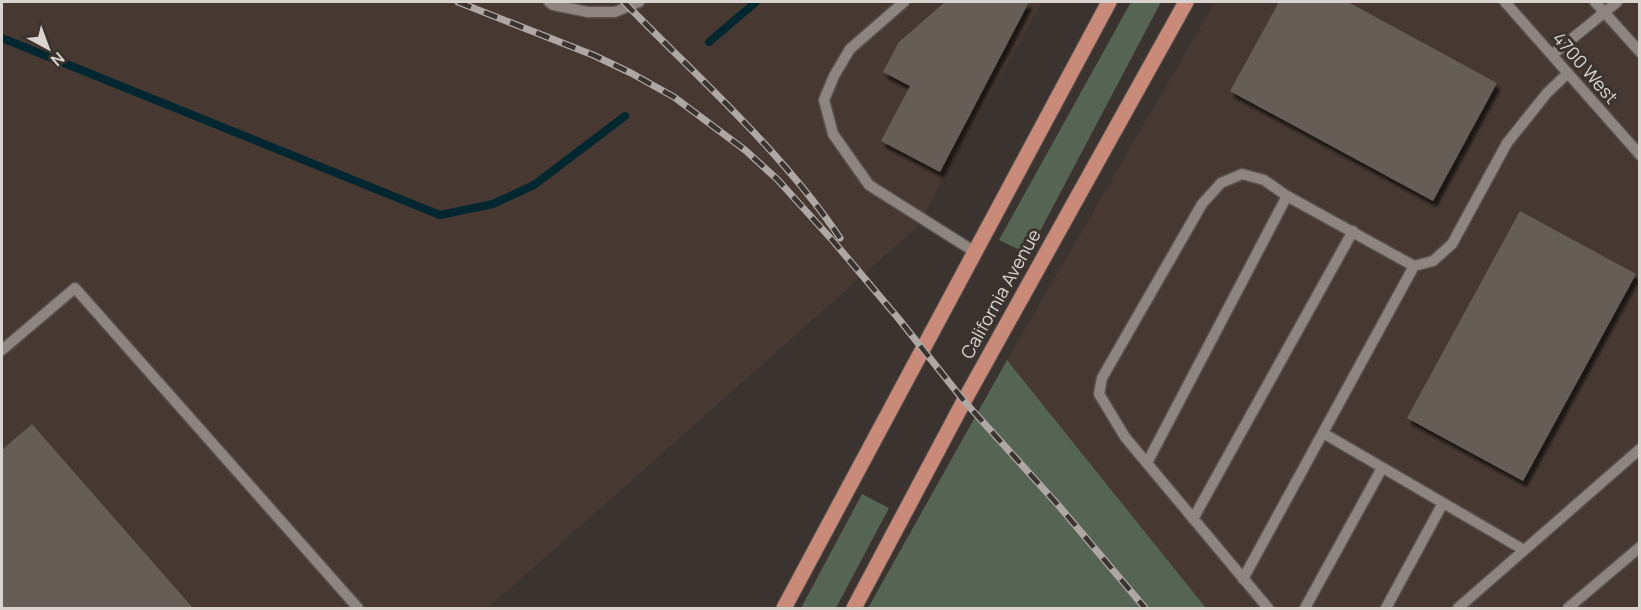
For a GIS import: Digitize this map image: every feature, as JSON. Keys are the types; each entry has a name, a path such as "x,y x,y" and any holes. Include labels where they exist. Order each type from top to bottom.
{"main road":[{"path":"784,609 1109,2"},
{"name":"California Avenue","path":"854,609 964,401 1186,2"}],"street":[{"path":"549,2 553,5 588,12 615,12 639,2"},
{"path":"904,2 850,49 834,76 824,100 833,134 869,185 975,252"},
{"name":"4700 West","path":"1506,2 1640,155"},
{"path":"1595,2 1640,52"},
{"path":"1551,55 1617,2"},
{"path":"1268,609 1125,437 1099,394 1102,378 1202,204 1221,183 1242,174 1264,180 1287,196 1414,266 1433,261 1452,244 1507,142 1547,93 1568,73"},
{"path":"1147,463 1287,196"},
{"path":"1193,519 1353,231"},
{"path":"1243,579 1414,266"},
{"path":"2,350 75,288 358,609"},
{"path":"1323,433 1524,550"},
{"path":"1458,609 1640,449"},
{"path":"1305,609 1382,468"},
{"path":"1386,609 1443,503"},
{"path":"1568,609 1640,547"}],"shaded area":[{"path":"2,2 1042,2 916,228 488,608 2,608"},
{"path":"1215,2 1639,2 1639,608 1206,608 1007,360"}],"green space":[{"path":"1131,2 1161,2 1028,254 999,240"},
{"path":"1007,360 1206,608 868,608"},
{"path":"862,494 889,508 836,608 801,608"}],"building":[{"path":"945,2 1029,2 940,172 881,141 910,86 883,72 899,42"},
{"path":"1279,2 1348,2 1497,83 1433,201 1230,91"},
{"path":"1520,211 1636,274 1523,481 1407,418"},
{"path":"32,424 193,608 2,608 2,450"}],"waterway":[{"path":"709,42 756,2"},
{"path":"2,38 440,215 493,204 534,185 625,116"}],"railway":[{"path":"458,2 593,55 631,73 674,97 745,150 777,179 834,242 964,401 1059,506 1145,608"},
{"path":"624,2 765,145 817,205 840,238"}]}
